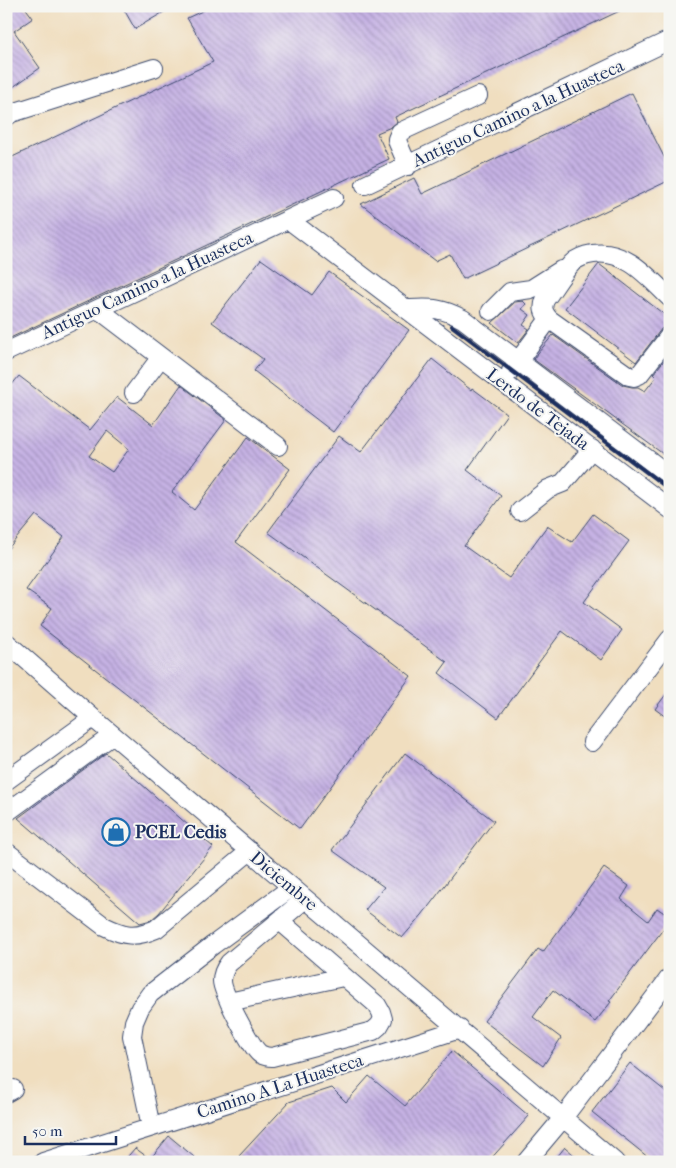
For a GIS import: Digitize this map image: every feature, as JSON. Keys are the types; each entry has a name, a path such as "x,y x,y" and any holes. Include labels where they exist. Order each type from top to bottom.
{"street":[{"name":"Antiguo Camino a la Huasteca","path":"365,185 670,40"},
{"path":"6,117 12,113 154,68"},
{"path":"408,166 397,139 400,132 478,96"},
{"name":"Antiguo Camino a la Huasteca","path":"6,352 334,198"},
{"name":"Lerdo de Tejada","path":"289,220 670,508"},
{"path":"491,311 510,292 538,294 574,261 588,255 600,253 618,256 646,275 670,298"},
{"path":"538,294 544,312 549,319 622,372 634,377 639,375 670,334"},
{"name":"Lerdo de Tejada","path":"408,309 430,308 448,311 463,319 670,476"},
{"path":"98,309 278,446"},
{"path":"502,382 549,319"},
{"path":"134,393 161,357"},
{"path":"520,510 548,489 563,484 592,449"},
{"name":"Diciembre","path":"6,642 615,1162"},
{"path":"592,742 668,644"},
{"path":"6,781 93,718"},
{"path":"6,813 113,735"},
{"path":"8,853 104,926 120,934 141,935 156,929 250,851"},
{"path":"280,921 377,1005 384,1019 379,1026 373,1031 272,1057 260,1053 255,1047 224,990 222,980 224,970 229,963 280,921 299,893"},
{"path":"151,1127 132,1036 134,1022 140,1008 150,994 213,945 299,893"},
{"path":"229,1002 343,976"},
{"path":"526,1162 563,1118 670,977"},
{"name":"Camino A La Huasteca","path":"42,1162 460,1029"}],"building":[{"path":"6,6 24,6 33,18 14,31 40,68 6,92"},
{"path":"122,6 174,6 135,29"},
{"path":"213,6 630,6 395,117 397,122 377,133 389,159 6,340 6,160 213,62 187,18"},
{"path":"632,93 670,169 670,180 463,279 450,254 435,261 361,204 414,178 422,194"},
{"path":"261,259 312,295 329,272 409,330 333,432 254,371 263,359 212,322"},
{"path":"599,264 670,319 670,325 662,328 636,362 565,308"},
{"path":"523,301 526,304 522,309 530,315 523,325 529,329 518,343 492,323 515,302"},
{"path":"553,335 623,385 638,387 645,391 656,377 653,374 670,353 670,459 533,359"},
{"path":"432,359 471,390 472,388 507,414 467,470 501,496 464,546 509,578 547,526 572,542 593,514 629,541 584,602 622,630 601,660 562,631 498,718 439,673 447,662 268,532 339,436 361,452"},
{"path":"19,376 90,430 117,397 153,425 181,385 226,420 172,492 194,510 248,437 290,469 236,542 411,676 300,829 40,626 52,608 26,590 64,537 36,515 6,551 6,392","holes":["107,431 129,449 112,472 89,456"]},
{"path":"670,689 670,720 655,709"},
{"name":"PCEL Cedis","path":"106,753 213,847 159,913 151,920 140,923 18,818"},
{"path":"405,753 494,821 422,915 402,938 365,910 384,887 332,850"},
{"path":"604,868 629,886 621,899 648,921 657,908 670,917 670,920 595,1022 553,990 533,1017 561,1038 543,1066 484,1021 538,949 543,952"},
{"path":"452,1051 529,1116 488,1162 246,1162 239,1156 289,1102 332,1088 346,1102 369,1076 405,1106"},
{"path":"630,1063 670,1095 670,1162 647,1162 649,1158 592,1112"},
{"path":"169,1136 200,1162 123,1162 135,1148 150,1159"},
{"path":"565,1147 582,1162 553,1162"}],"railway":[{"path":"452,326 670,490"}],"place":[{"name":"PCEL Cedis","path":"116,832"}]}
